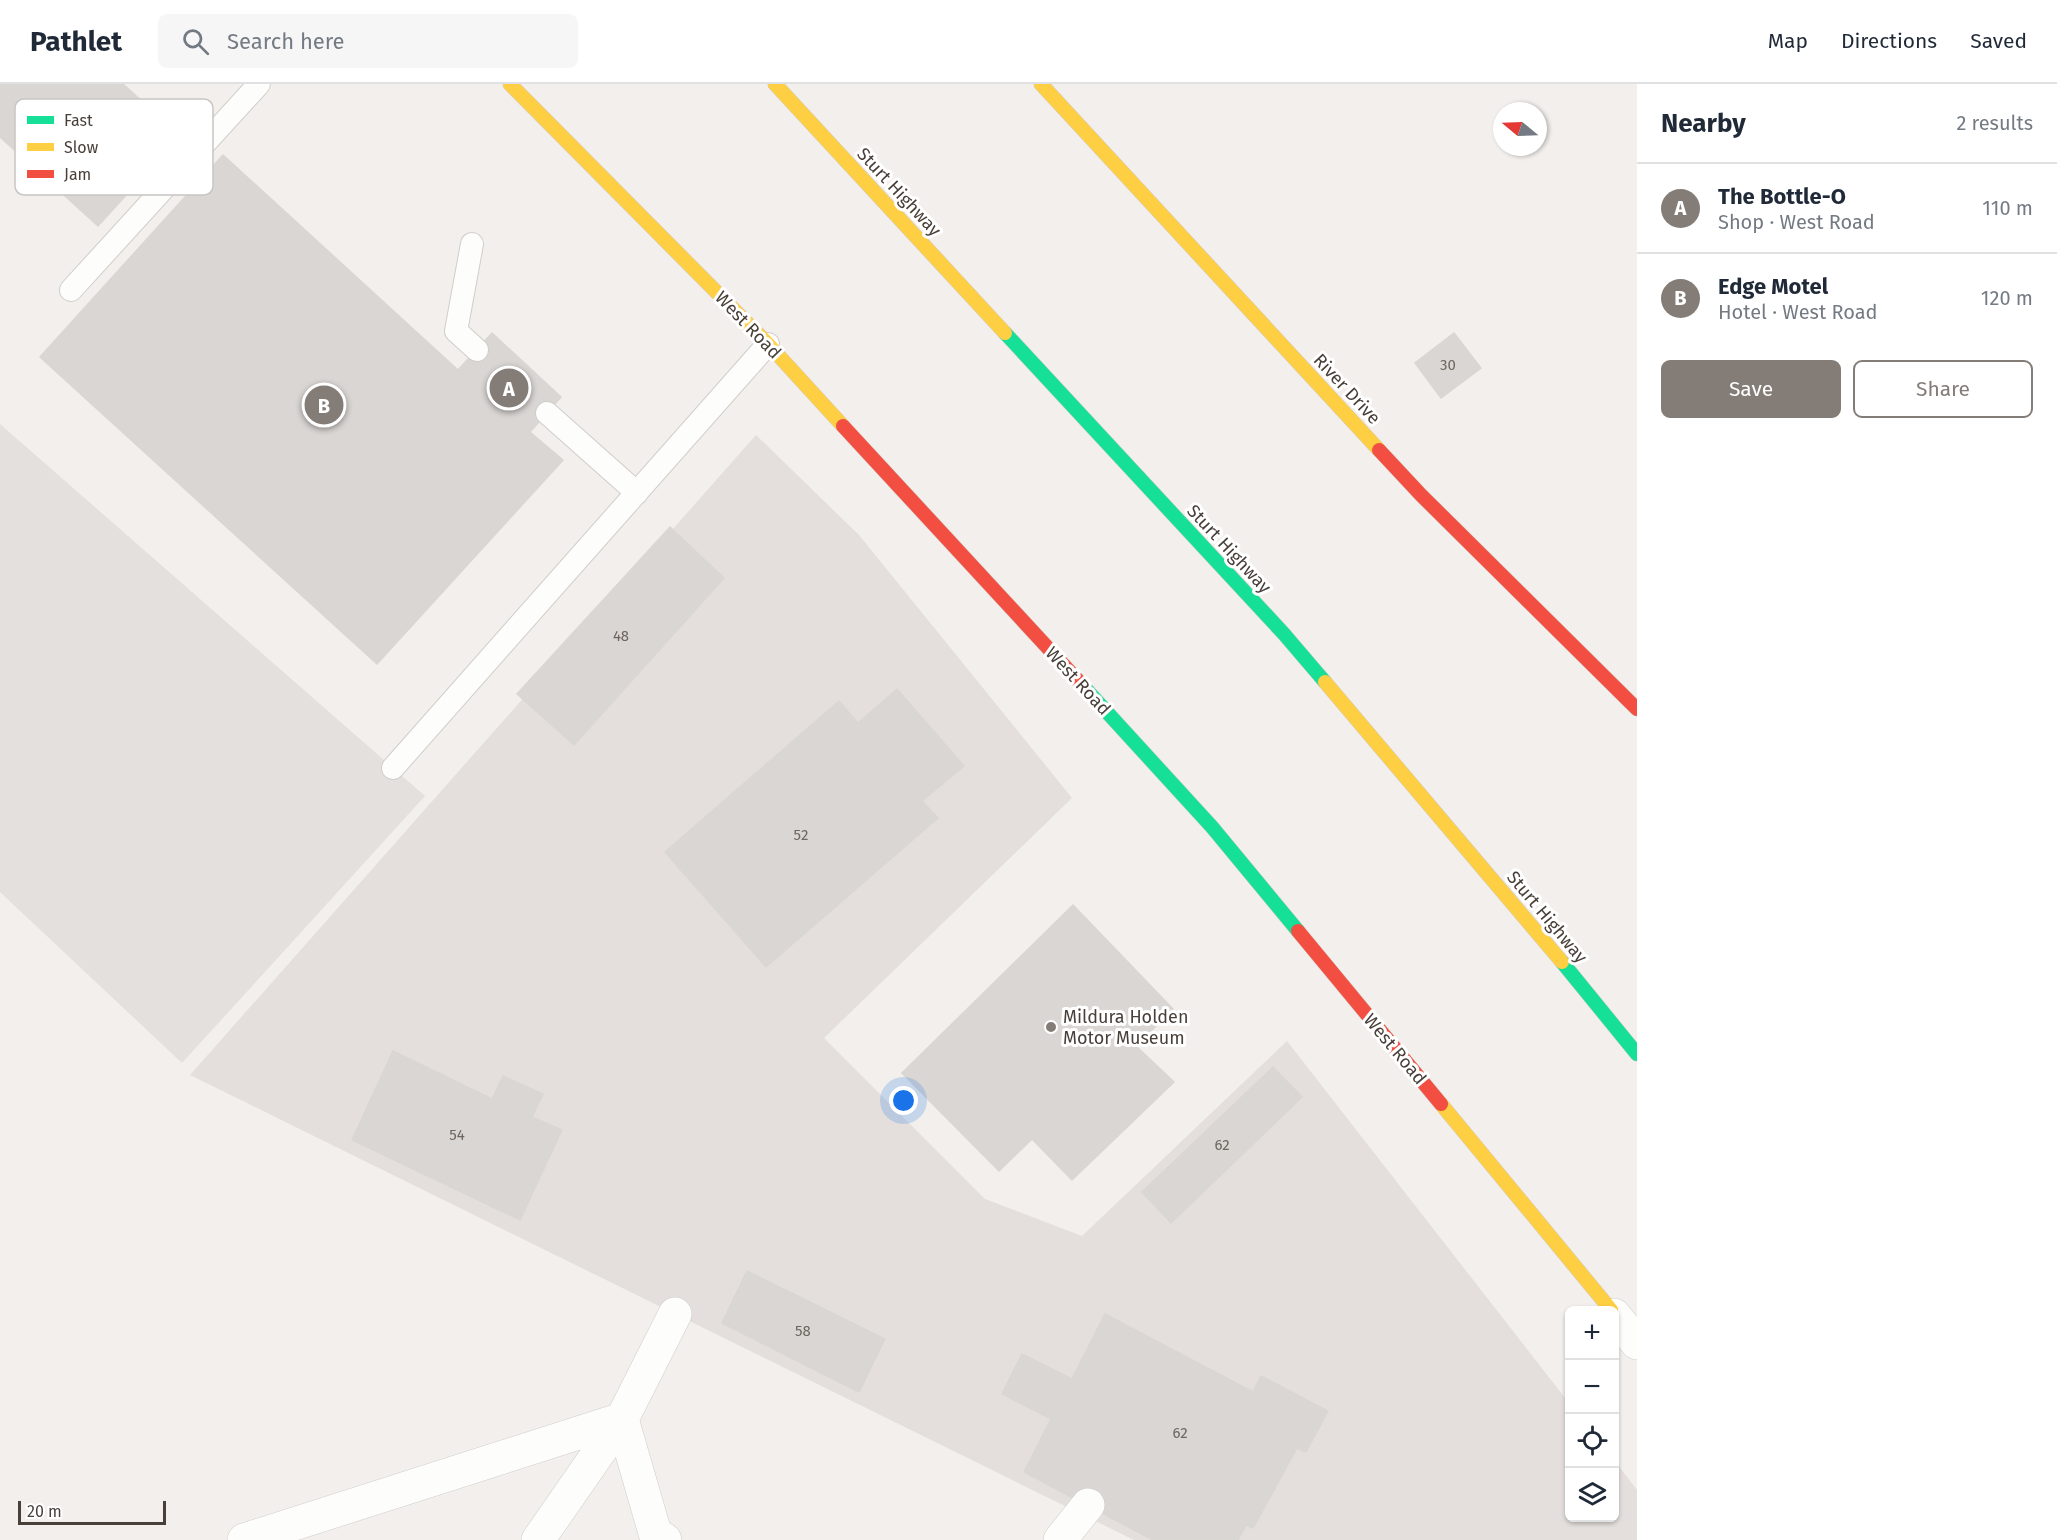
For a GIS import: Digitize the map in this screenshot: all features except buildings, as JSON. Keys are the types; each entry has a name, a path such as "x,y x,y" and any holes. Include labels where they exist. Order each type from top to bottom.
{"main road":[{"name":"West Road","path":"510,84 768,344 1212,827 1607,1306"},
{"name":"Sturt Highway","path":"775,84 1284,634 1554,952 1637,1054"},
{"name":"River Drive","path":"1041,84 1421,495 1637,709"}],"street":[{"path":"538,1540 622,1419 675,1314"},
{"path":"1619,1321 1637,1342"},
{"path":"244,1540 622,1419"},
{"path":"622,1419 655,1533 665,1540"},
{"path":"1060,1540 1088,1505"}],"lane":[{"path":"213,134 259,84"},
{"path":"71,290 158,195"},
{"path":"472,244 456,331 477,350"},
{"path":"393,768 768,344"},
{"path":"547,413 637,493"}],"shaded area":[{"path":"0,424 425,796 182,1063 0,892"},
{"path":"756,435 859,535 1072,798 824,1038 985,1199 1082,1236 1287,1041 1565,1398 1565,1522 1619,1522 1619,1466 1637,1490 1637,1540 1134,1540 190,1075"}],"traffic: fast":[{"path":"1005,333 1284,634 1325,682"},
{"path":"1084,687 1212,827 1298,931"},
{"path":"1562,962 1637,1054"}],"traffic: slow":[{"path":"510,84 768,344 843,426"},
{"path":"775,84 1005,333"},
{"path":"1041,84 1379,450"},
{"path":"1325,682 1562,962"},
{"path":"1441,1104 1608,1306"}],"traffic: jam":[{"path":"843,426 1084,687"},
{"path":"1379,450 1421,495 1637,709"},
{"path":"1298,931 1441,1104"}],"place":[{"name":"The Bottle-O","path":"509,388"},
{"name":"Edge Motel","path":"324,405"},
{"name":"Mildura Holden Motor Museum","path":"1051,1027"}]}
